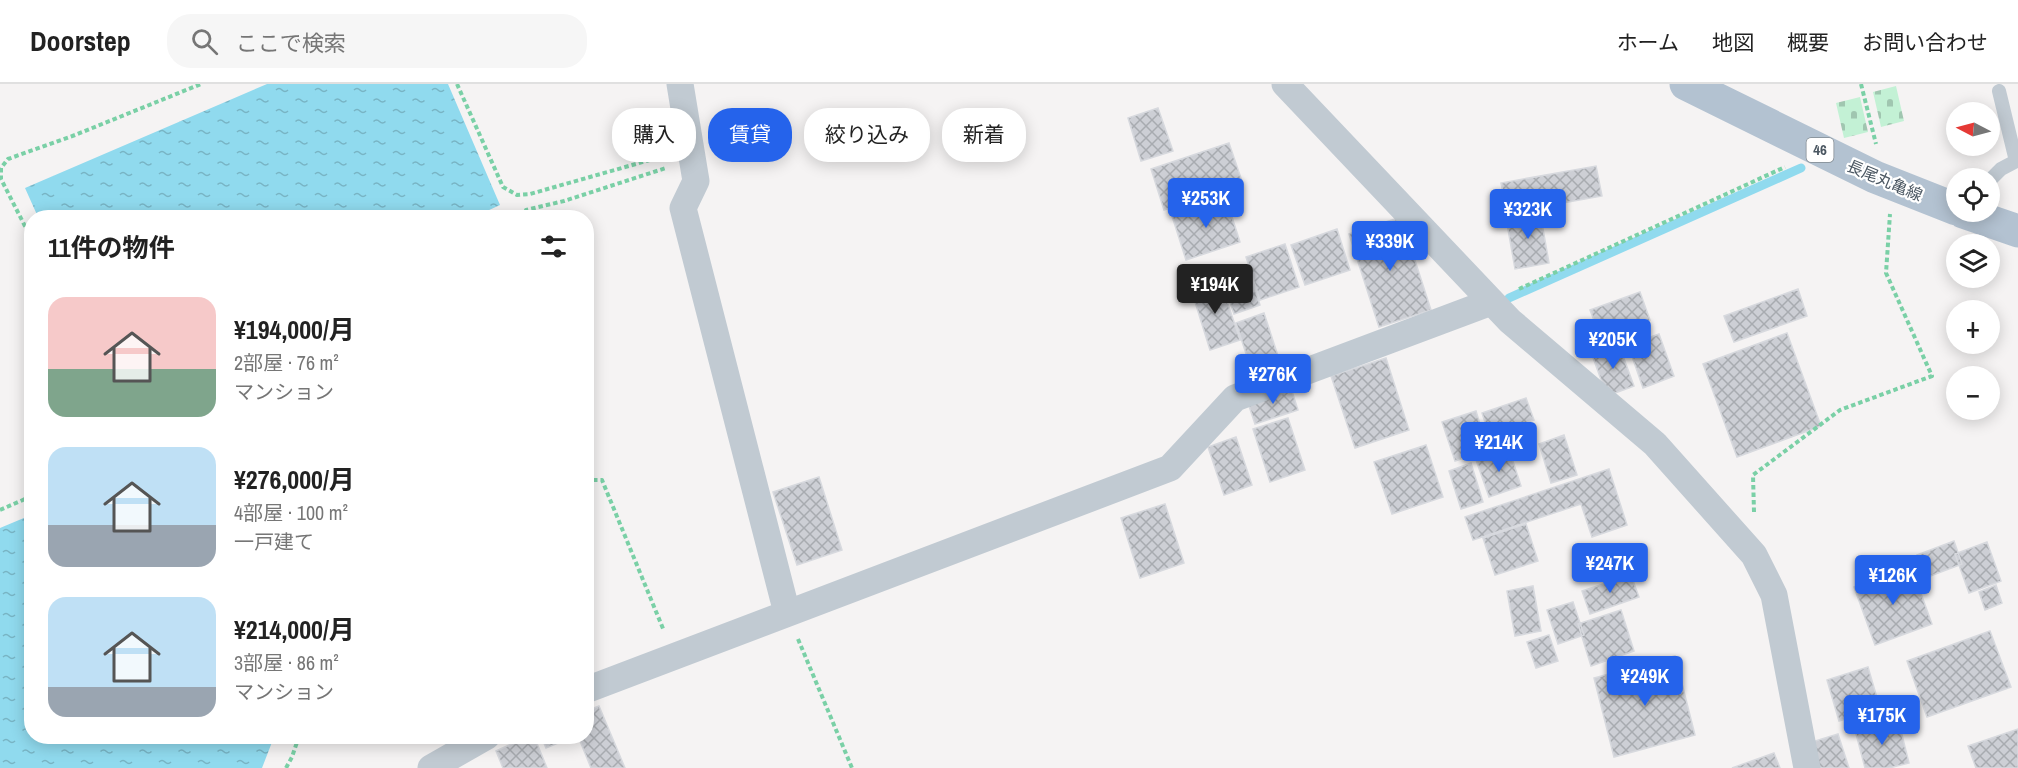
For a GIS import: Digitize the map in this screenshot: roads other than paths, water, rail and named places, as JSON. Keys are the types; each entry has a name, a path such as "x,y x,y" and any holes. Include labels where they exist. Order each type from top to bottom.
{"main road":[{"name":"長尾丸亀線","path":"1686,84 1886,182 1946,205"},
{"name":"長尾丸亀線","path":"1993,222 2018,231"}],"street":[{"path":"680,84 696,180 684,208 787,614"},
{"path":"1285,84 1510,321 1655,444 1754,555 1774,595 1807,768"},
{"path":"594,687 1170,468 1235,398 1491,302"},
{"path":"431,768 473,744"}],"lane":[{"path":"1999,91 2017,161 2000,171"}],"water":[{"path":"267,84 448,84 500,205 489,210 35,210 25,188"},
{"path":"24,518 24,744 271,744 262,768 0,768 0,528"}],"waterway":[{"path":"1509,298 1801,168"}]}
